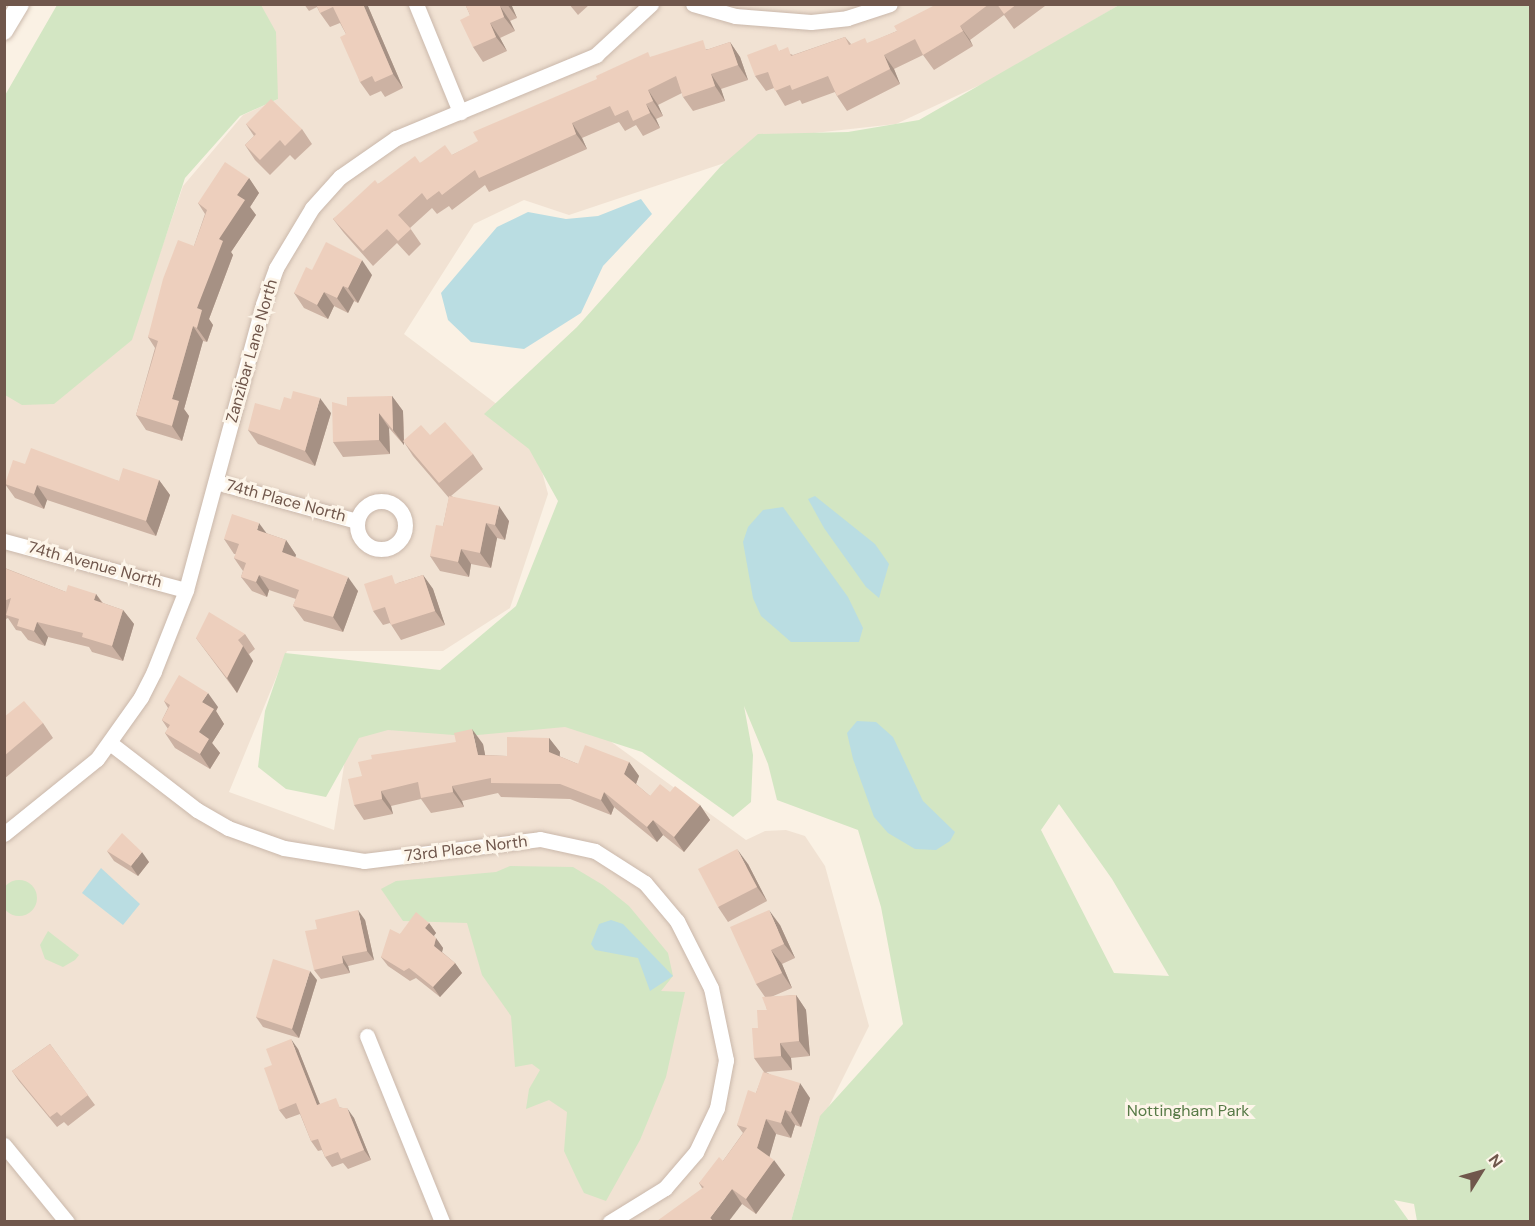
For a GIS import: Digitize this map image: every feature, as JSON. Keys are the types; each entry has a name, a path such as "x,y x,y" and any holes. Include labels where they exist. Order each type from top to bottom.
{"street":[{"path":"4,31 20,4"},
{"path":"416,4 460,112"},
{"name":"Zanzibar Lane North","path":"4,834 76,777 110,743 154,671 186,590 263,304 293,236 319,200 366,157 396,138 596,55 651,4"},
{"path":"693,4 735,16 812,22 847,18 890,4"},
{"name":"74th Place North","path":"216,482 357,520"},
{"name":"74th Avenue North","path":"4,541 186,590"},
{"name":"73rd Place North","path":"110,743 170,792 228,828 259,841 315,855 384,860 540,839 595,851 645,883 677,921 711,988 726,1060 717,1108 696,1152 665,1188 610,1221"},
{"path":"367,1036 442,1221"},
{"path":"4,1145 67,1221"}],"shaded area":[{"path":"258,5 1119,5 995,78 896,124 814,133 569,215 524,200 474,224 404,334 531,430 548,494 510,608 443,651 287,651 229,792 334,830 350,727 573,714 746,840 765,831 786,830 805,836 825,866 869,1026 815,1134 791,1221 5,1222 5,394 158,259 183,186 243,115 278,99"}],"green space":[{"path":"57,5 261,5 276,32 278,99 240,116 185,178 132,340 54,404 22,405 5,395 4,97"},
{"name":"Nottingham Park","path":"1119,5 1530,5 1530,1221 1417,1221 1414,1204 1394,1200 1409,1221 791,1221 820,1116 903,1024 881,907 858,830 777,800 768,764 744,706 753,755 751,802 733,817 642,752 565,727 467,736 388,730 359,738 326,797 286,789 258,767 265,711 285,653 440,670 516,606 558,501 529,449 484,414 577,327 721,166 758,134 848,132 919,120","holes":["1059,804 1112,879 1169,976 1114,973 1041,830"]},
{"path":"510,866 573,867 603,885 629,906 668,953 673,976 661,991 685,992 666,1077 640,1140 606,1201 584,1193 564,1151 567,1112 549,1100 526,1109 529,1089 540,1070 532,1064 515,1067 511,1016 482,975 467,923 403,921 381,889 396,881 496,872"},
{"path":"19,880 32,885 37,898 32,911 19,916 6,911 1,898 6,885"},
{"path":"48,931 79,955 75,960 63,967 45,959 40,945"}],"water":[{"path":"641,199 652,214 603,266 581,313 524,349 471,342 448,320 441,293 497,227 528,212 566,219 598,216"},
{"path":"815,496 875,544 889,564 879,598 866,587 824,528 808,499"},
{"path":"783,507 848,597 863,628 859,642 791,642 761,616 753,598 743,542 748,527 763,510"},
{"path":"857,721 876,722 893,737 923,801 955,832 950,841 936,850 915,849 888,833 874,817 853,759 847,733"},
{"path":"101,868 140,904 123,925 82,893"},
{"path":"611,920 623,924 673,976 650,991 638,958 595,950 591,944 599,924"}],"building":[{"path":"316,4 363,4 393,74 375,82 372,76 360,82 340,37 346,34 333,7 320,13"},
{"path":"465,4 504,4 500,6 504,17 490,23 496,37 473,47 460,20 470,15"},
{"path":"937,4 989,4 960,26 963,31 923,55 915,39 884,55 890,69 837,96 828,76 792,90 790,85 775,91 768,72 755,76 747,55 776,44 779,51 788,47 791,56 845,37 849,45 865,38 867,43 897,31 894,26"},
{"path":"997,4 1017,4 1004,14"},
{"path":"703,40 706,50 730,42 738,65 711,74 715,86 683,97 676,76 648,90 653,101 646,104 650,113 633,121 628,110 615,116 610,106 572,123 576,134 479,178 475,170 442,195 439,191 427,200 422,193 398,215 411,229 398,241 387,229 363,251 333,219 375,180 378,184 415,156 420,163 445,145 452,155 478,141 473,132 597,79 596,76 648,52 650,57"},
{"path":"271,99 302,129 285,146 280,140 260,160 245,145 256,134 246,124"},
{"path":"225,162 249,178 237,195 245,200 219,239 223,241 197,308 202,310 197,328 193,326 172,399 179,401 172,426 136,415 158,341 148,337 163,279 178,240 194,246 207,210 198,203"},
{"path":"326,242 362,260 348,288 343,286 337,298 324,292 317,305 294,293 306,267 312,270"},
{"path":"293,391 320,398 305,451 248,430 255,403 280,410 284,397 291,399"},
{"path":"392,396 393,430 379,413 379,440 333,442 332,402 347,406 347,397"},
{"path":"445,422 473,454 439,483 403,441 421,425 430,435"},
{"path":"31,448 119,481 123,468 159,480 146,521 37,485 34,494 5,484 13,460 25,464"},
{"path":"449,496 499,506 495,525 486,523 480,553 461,549 458,562 430,556 436,525 443,526"},
{"path":"232,514 259,523 257,530 286,540 282,552 348,577 333,617 293,606 299,590 259,575 256,582 241,577 246,563 234,558 239,544 224,539"},
{"path":"4,568 66,592 68,585 96,594 94,600 123,610 112,646 82,637 83,633 37,622 34,631 17,626 19,619 6,615 11,598 4,601"},
{"path":"392,575 395,584 423,575 435,611 391,625 385,607 373,611 364,584"},
{"path":"209,612 245,634 238,640 243,646 227,678 196,638"},
{"path":"179,675 208,693 202,702 214,709 199,732 209,739 200,754 165,733 170,725 162,720 170,705 164,701"},
{"path":"24,701 43,723 4,756 4,717"},
{"path":"472,729 478,755 507,756 507,737 549,738 549,752 578,764 585,745 629,762 624,774 650,796 660,784 670,792 675,786 700,805 674,837 653,820 647,827 604,792 601,800 560,784 491,783 491,778 452,786 453,792 421,798 418,782 381,791 382,799 354,805 348,779 362,776 358,762 372,759 371,755 456,742 454,733"},
{"path":"122,833 142,852 131,866 107,851"},
{"path":"737,849 757,887 718,907 698,869"},
{"path":"358,910 367,951 342,956 343,963 314,970 305,931 317,929 315,920"},
{"path":"769,910 784,944 771,950 782,973 756,984 730,927"},
{"path":"416,912 429,923 425,928 436,938 434,946 455,963 433,987 409,968 404,971 381,957 390,929 400,934"},
{"path":"273,959 310,971 292,1029 256,1017"},
{"path":"796,995 799,1041 780,1043 781,1056 754,1058 752,1028 758,1028 757,1010 767,1010 762,997"},
{"path":"291,1039 317,1105 336,1098 340,1108 347,1108 364,1150 341,1159 338,1152 325,1157 318,1139 311,1141 296,1103 279,1110 264,1068 272,1065 266,1049"},
{"path":"50,1044 88,1095 61,1116 57,1112 50,1117 12,1071"},
{"path":"763,1072 800,1083 791,1112 785,1110 781,1123 766,1119 757,1148 774,1160 746,1199 732,1189 710,1218 713,1221 657,1221 704,1187 699,1183 719,1157 723,1161 747,1128 737,1125 748,1090 756,1093"}]}
